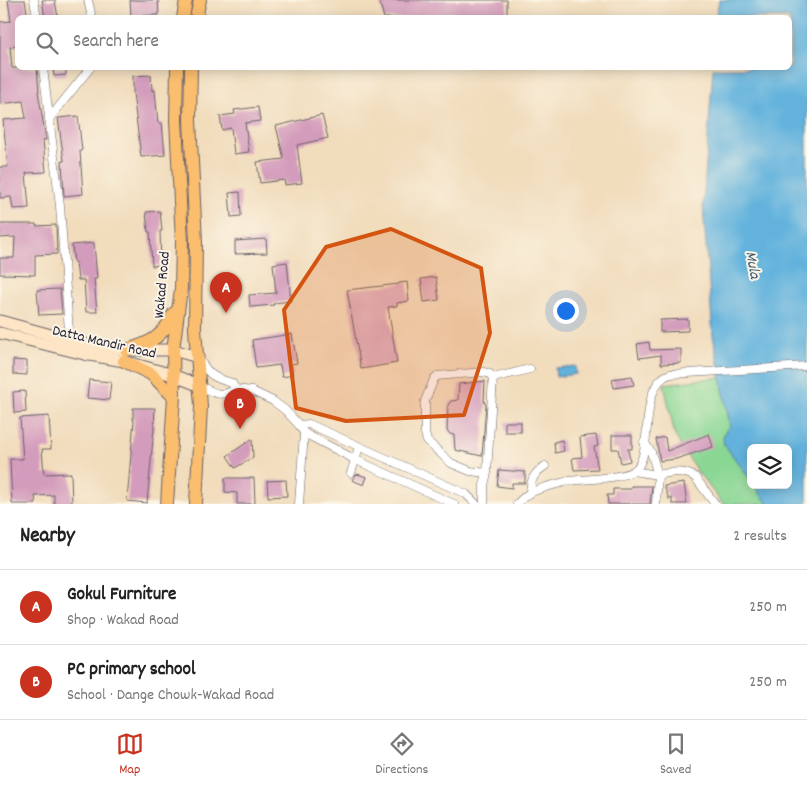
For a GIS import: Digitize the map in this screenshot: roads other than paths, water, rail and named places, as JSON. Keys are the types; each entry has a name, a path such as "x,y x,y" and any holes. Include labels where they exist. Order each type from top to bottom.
{"main road":[{"path":"184,15 186,0"},
{"path":"197,15 200,0"},
{"name":"Wakad Road","path":"167,504 174,397 173,350 181,289 182,242 176,120 177,70"},
{"name":"Wakad Road","path":"190,70 190,120 196,242 195,329 201,406 196,504"},
{"path":"174,397 151,374 125,356 163,333 175,310 181,289"},
{"name":"Datta Mandir Road","path":"0,321 125,356 200,386"},
{"name":"Datta Mandir Road","path":"0,333 84,354 125,356 173,350 198,357"}],"street":[{"path":"34,0 36,15"},
{"path":"88,0 91,15"},
{"path":"43,70 60,206 71,340"},
{"path":"49,119 88,70"},
{"path":"198,357 205,370 216,378 232,383 235,388"},
{"path":"633,471 638,467 652,396 659,381 664,376 670,374 807,366"},
{"path":"493,378 530,369"},
{"path":"466,504 485,504 484,485 487,473 493,378 490,374 484,372 437,376 425,401 425,434 427,441 451,463 470,471 487,473"},
{"path":"200,386 216,394 226,394 235,388 252,391 273,401 299,424 304,434 299,504"},
{"path":"299,424 309,424 466,494 476,503"},
{"path":"304,434 356,460 454,504"},
{"path":"644,442 651,452 658,475 656,504"},
{"path":"351,473 359,447"},
{"path":"530,492 531,480 536,472 545,466"},
{"path":"517,504 530,492 571,481 598,479 633,471 658,475 670,472 690,474 715,504"}],"water":[{"name":"Mula","path":"719,0 807,0 807,504 768,504 757,489 792,489 792,444 747,444 747,475 724,444 724,434 730,426 713,336 703,206 713,70 792,70 792,15 716,15"},
{"path":"575,366 576,374 556,377 555,368"}],"place":[{"name":"Gokul Furniture","path":"226,313"},
{"name":"PC primary school","path":"240,429"}]}
